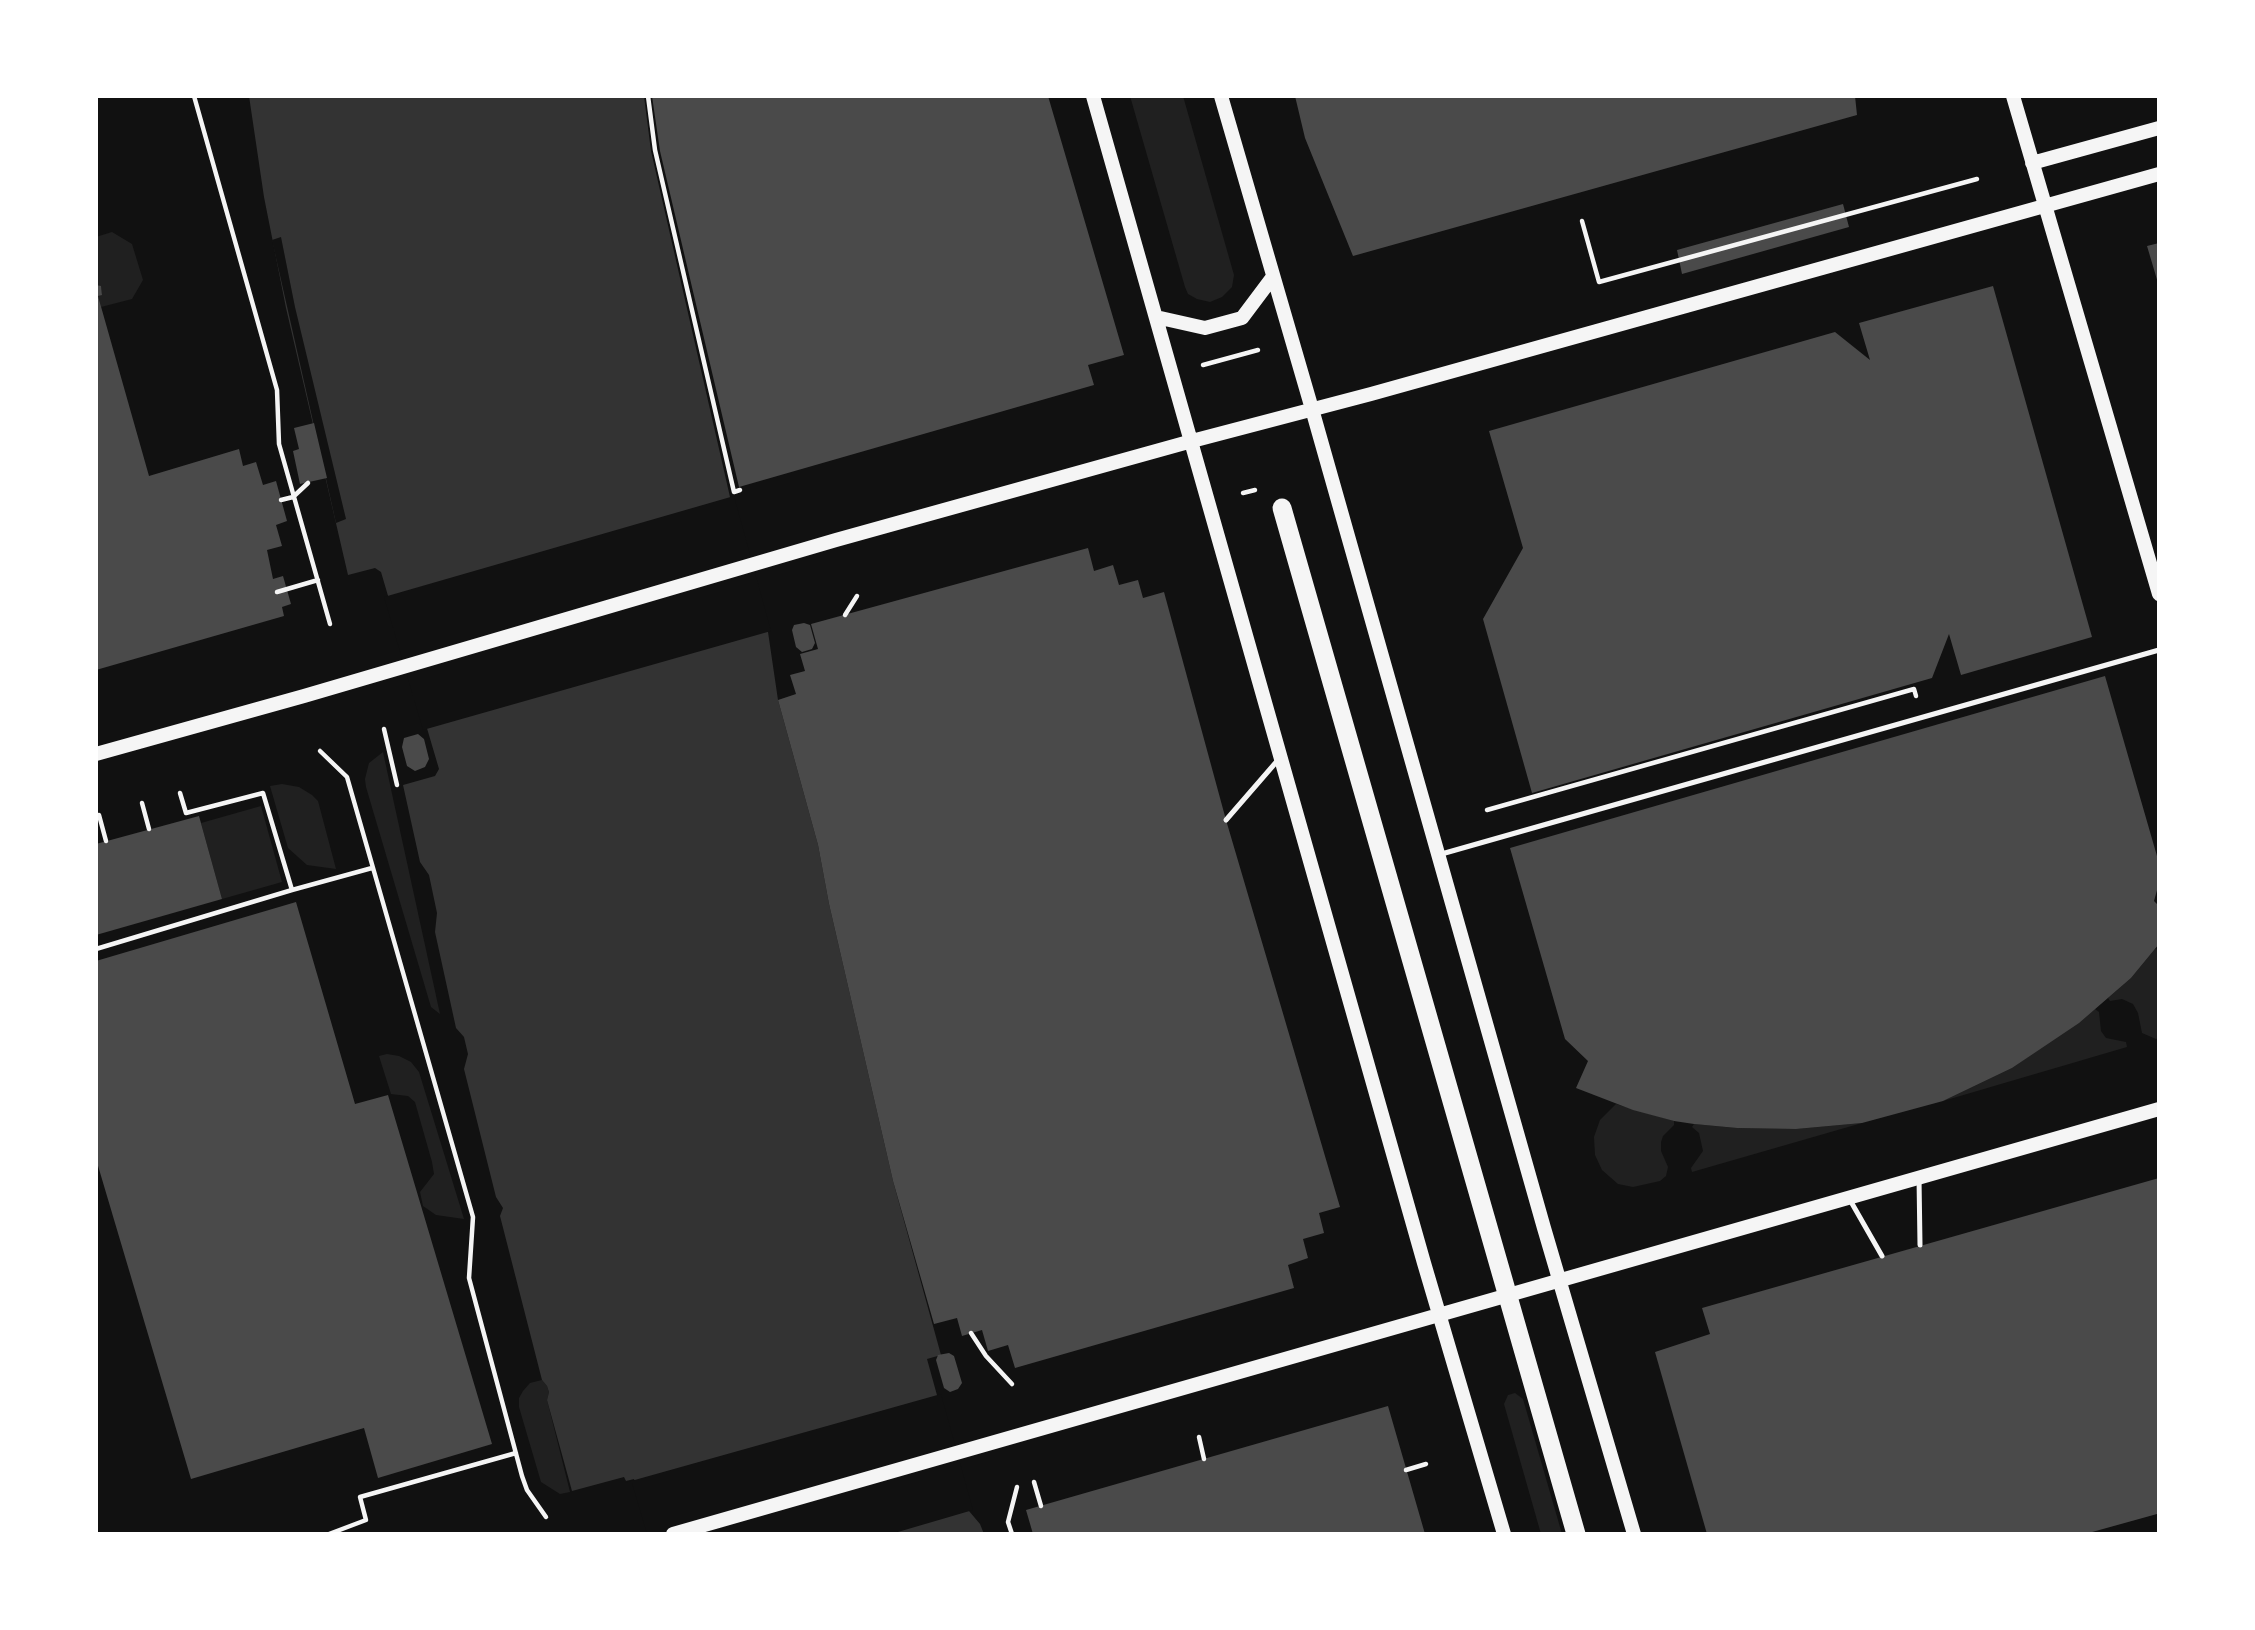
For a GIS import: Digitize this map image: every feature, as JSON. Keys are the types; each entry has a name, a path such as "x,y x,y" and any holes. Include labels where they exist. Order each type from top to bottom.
{"highway":[{"path":"1282,509 1576,1534"}],"main road":[{"path":"1093,96 1439,1315 1504,1534"},
{"path":"1221,96 1634,1534"},
{"path":"2013,96 2159,594"},
{"path":"2032,163 2159,128"},
{"path":"96,754 1192,441 2159,174"},
{"path":"1156,317 1205,328 1242,318 1272,278"},
{"path":"673,1534 2159,1109"}],"lane":[{"path":"1437,855 2159,650"},
{"path":"1226,820 1280,758"},
{"path":"1919,1177 1920,1245"},
{"path":"1848,1198 1882,1256"}],"path":[{"path":"194,96 277,390 279,444 330,624"},
{"path":"648,96 655,150 734,492 740,490"},
{"path":"1582,221 1598,282 1977,179"},
{"path":"1203,365 1258,350"},
{"path":"281,500 293,497 308,483"},
{"path":"277,592 318,580"},
{"path":"845,615 857,596"},
{"path":"1487,810 1914,689 1921,718"},
{"path":"384,729 397,785"},
{"path":"320,751 347,777 473,1217 468,1278 527,1490 546,1517"},
{"path":"180,793 186,813 263,793 292,890"},
{"path":"142,803 149,829"},
{"path":"99,815 106,841"},
{"path":"96,948 372,868"},
{"path":"971,1333 986,1356 1012,1384"},
{"path":"1199,1437 1204,1459"},
{"path":"329,1534 366,1520 360,1497 516,1453"},
{"path":"1406,1470 1426,1464"},
{"path":"1034,1482 1041,1506"},
{"path":"1012,1534 1008,1522 1017,1487"}],"shaded area":[{"path":"249,96 644,96 651,151 730,497 768,632 778,700 818,845 829,904 893,1181 941,1355 927,1359 969,1511 980,1524 984,1534 651,1534 634,1479 626,1481 624,1477 572,1491 547,1400 549,1392 542,1380 500,1216 503,1208 496,1197 464,1069 468,1054 464,1037 456,1028 435,932 437,913 429,875 420,862 403,785 435,776 439,769 381,572 375,568 348,575 286,308 264,197"},
{"path":"1130,96 1183,96 1234,275 1232,287 1222,297 1210,302 1188,294"},
{"path":"112,232 132,244 143,280 132,299 101,307 98,296 102,294 101,287 96,285 96,237"},
{"path":"383,752 440,1014 431,1007 366,787 369,763"},
{"path":"282,784 299,787 318,801 336,869 307,865 288,848 270,786"},
{"path":"261,806 282,882 222,899 201,823"},
{"path":"2155,949 2159,950 2159,1038 2156,1039 2142,1033 2138,1013 2133,1004 2122,999 2110,1001 2108,998 2131,978"},
{"path":"2095,1009 2099,1012 2101,1031 2106,1038 2126,1042 2127,1047 1943,1101 2012,1068"},
{"path":"387,1054 411,1062 419,1072 464,1219 436,1215 423,1206 420,1192 434,1174 432,1162 415,1102 408,1096 391,1094 379,1056"},
{"path":"1616,1104 1674,1121 1674,1125 1661,1142 1661,1151 1668,1167 1666,1176 1660,1181 1633,1187 1618,1184 1602,1170 1595,1155 1594,1137 1600,1120"},
{"path":"1862,1123 1692,1172 1691,1168 1703,1151 1699,1133 1692,1127 1694,1124 1796,1129"},
{"path":"542,1380 549,1392 547,1400 570,1492 560,1494 541,1482 519,1407 519,1398 523,1391 530,1383"},
{"path":"1515,1393 1523,1399 1562,1534 1541,1534 1504,1404 1508,1395"}],"pier":[{"path":"281,237 346,519 336,523 272,240"},
{"path":"734,496 771,631 423,730 384,597"},
{"path":"941,1394 973,1510 891,1534 647,1534 632,1483 624,1483"}],"building":[{"path":"652,96 1048,96 1124,355 1088,365 1094,385 739,487 660,151"},
{"path":"1295,96 1855,96 1857,115 1353,256 1305,138"},
{"path":"1843,204 1849,227 1682,274 1677,250"},
{"path":"2159,243 2159,283 2158,283 2147,246"},
{"path":"96,285 101,286 102,295 98,296 149,476 239,449 243,466 256,462 263,485 276,481 287,521 276,525 282,546 267,550 273,579 283,576 291,604 282,607 284,616 96,670"},
{"path":"1993,286 2092,637 1961,675 1949,634 1932,678 1532,793 1483,619 1523,548 1489,431 1835,332 1870,360 1859,323"},
{"path":"314,423 327,478 300,484 293,451 299,449 294,428"},
{"path":"1088,548 1094,571 1113,565 1119,585 1138,580 1143,598 1164,592 1226,820 1340,1207 1319,1213 1324,1233 1303,1239 1308,1258 1288,1265 1294,1288 1015,1368 1008,1345 988,1351 982,1330 962,1336 957,1318 934,1324 893,1181 829,904 818,845 778,700 796,694 790,675 805,671 800,654 818,649 811,624"},
{"path":"794,625 810,625 815,643 812,649 802,652 796,647 792,630"},
{"path":"2105,676 2159,863 2159,883 2154,901 2159,906 2159,944 2131,978 2079,1023 2012,1068 1943,1101 1862,1123 1796,1129 1694,1124 1633,1110 1576,1088 1588,1061 1565,1039 1510,848"},
{"path":"418,734 424,739 429,759 425,767 415,771 407,766 402,747 404,738"},
{"path":"199,816 222,899 96,935 96,844"},
{"path":"296,902 355,1104 388,1095 492,1444 378,1478 364,1428 191,1479 96,1159 96,961"},
{"path":"2159,1178 2159,1519 2157,1514 2085,1534 1707,1534 1655,1352 1710,1334 1702,1308"},
{"path":"949,1353 954,1356 962,1383 958,1389 950,1392 944,1388 936,1360 938,1355"},
{"path":"1388,1406 1425,1534 1033,1534 1026,1510"}]}
